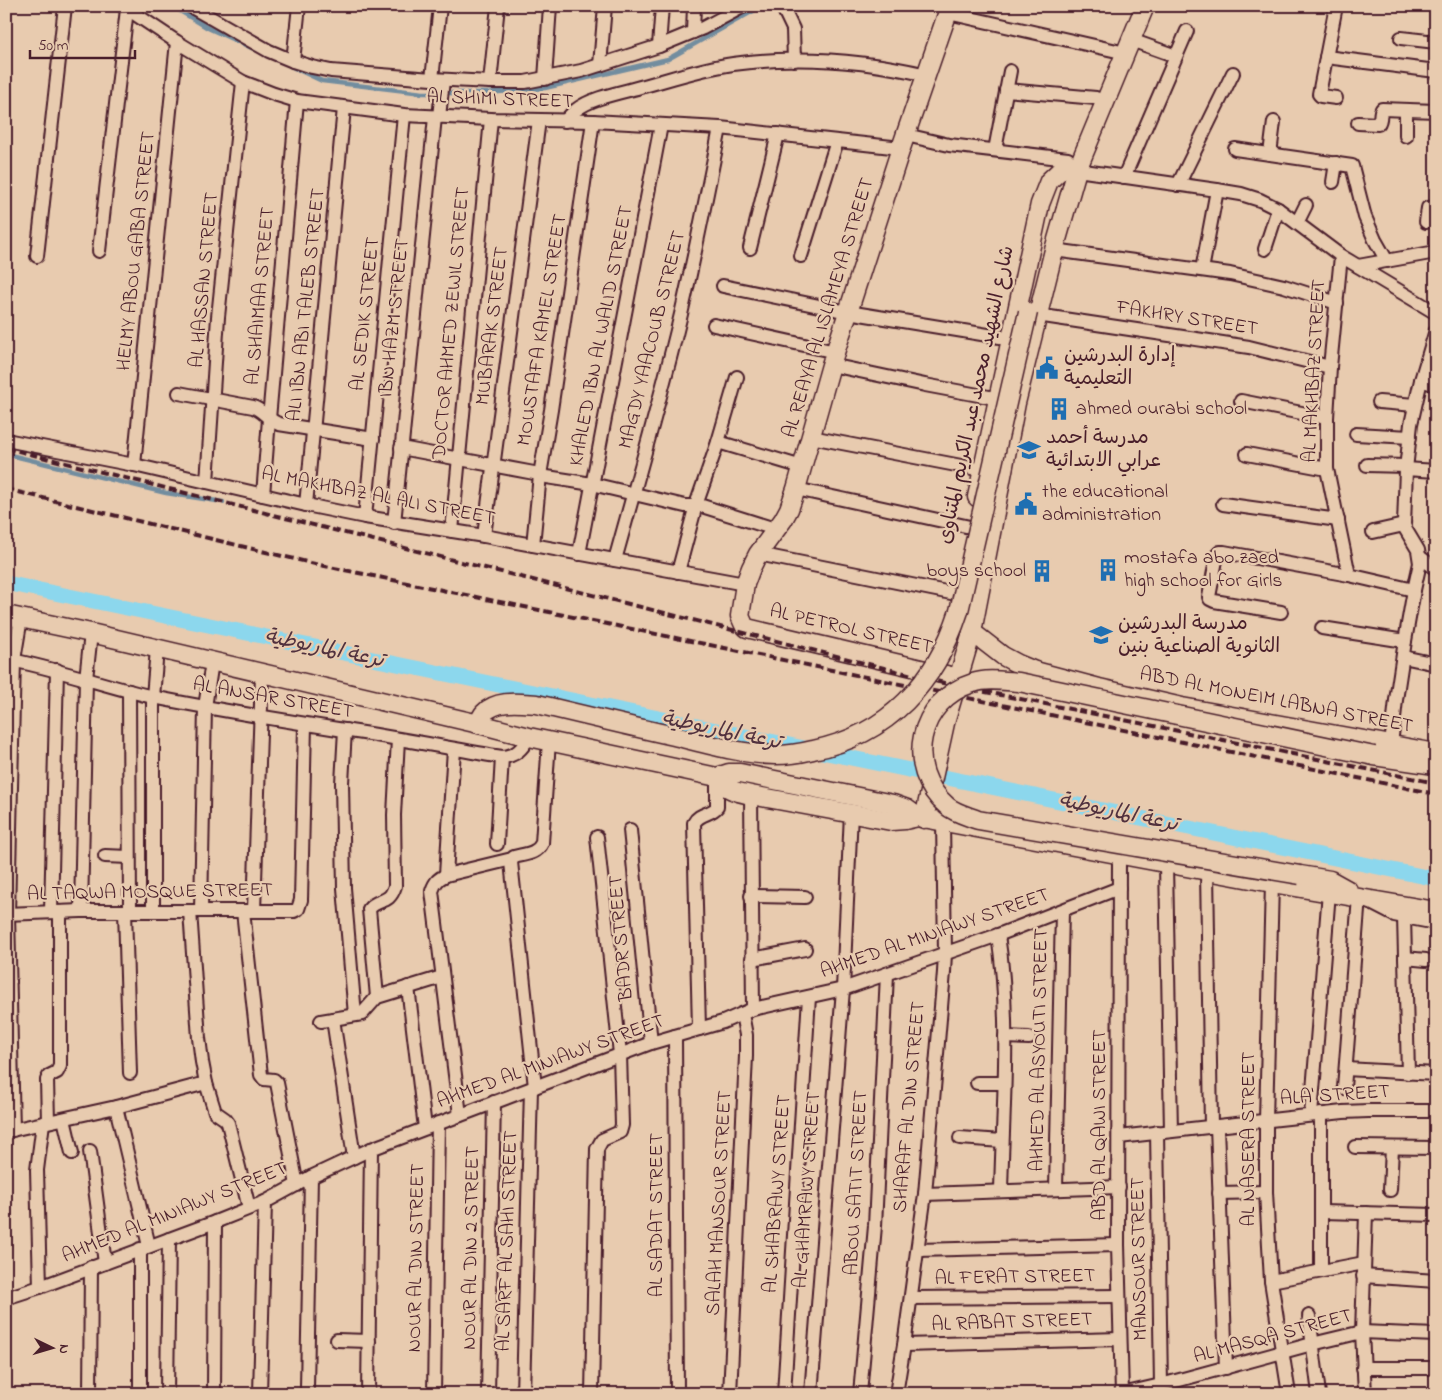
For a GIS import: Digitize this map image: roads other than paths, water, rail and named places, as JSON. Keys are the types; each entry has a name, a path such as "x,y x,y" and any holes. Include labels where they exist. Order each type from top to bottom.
{"main road":[{"path":"479,724 483,714 492,707 515,703 537,704 729,749 776,755 828,747 849,740 877,725 899,708 920,686 942,654 959,611 1033,313 1049,226 1096,98 1124,45 1138,6"},
{"name":"شارع الشهيد محمد عبد الكريم المتناوى","path":"921,818 929,793 945,724 972,632 1033,313 1054,250 1071,164 1124,45 1145,6"},
{"name":"AL REAYA AL ISLAMEYA STREET","path":"740,616 745,584 751,568 758,554 789,509 796,489 833,358 949,9"},
{"name":"شارع الشهيد محمد عبد الكريم المتناوى","path":"939,673 1040,204 1049,182 1071,164"},
{"path":"14,616 479,724 548,742 718,777 734,773 893,804 907,809 921,818"},
{"name":"AL PETROL STREET","path":"740,616 744,625 748,628 959,678"},
{"name":"ABD AL MONEIM LABNA STREET","path":"972,632 1003,656 1018,664 1099,688 1182,707 1435,753"},
{"path":"1359,898 1337,883 1323,879 978,820 961,814 948,808 937,797 928,783 920,752 927,722 935,708 946,696 975,682 997,680 1019,682 1374,756 1435,753"},
{"path":"718,777 730,790 751,795 891,820 921,818 1208,872 1436,910"}],"street":[{"path":"37,256 65,6"},
{"name":"AL SHIMI STREET","path":"190,6 258,45 293,61 331,71 490,82 525,82 581,71 659,46 693,32 744,6"},
{"path":"293,61 299,6"},
{"name":"IBN HAZM STREET","path":"394,523 437,117 440,6"},
{"path":"490,82 498,6"},
{"path":"545,79 550,6"},
{"path":"600,65 605,6"},
{"path":"659,46 662,6"},
{"path":"693,32 694,6"},
{"path":"782,6 793,29 794,60"},
{"path":"1336,6 1319,94 1336,98"},
{"path":"99,251 125,8"},
{"name":"AL SHIMI STREET","path":"125,8 243,82 297,102 404,115 593,121 720,128 837,141 949,145 995,150 1071,164 1124,177 1241,194 1278,209 1341,256 1436,313"},
{"path":"949,9 1176,56"},
{"path":"1124,177 1187,30"},
{"path":"1401,38 1436,42"},
{"name":"HELMY ABOU GABA STREET","path":"134,465 177,42"},
{"path":"1326,57 1436,71"},
{"path":"565,121 577,109 595,100 703,70 733,64 794,60 860,62 927,75"},
{"path":"995,150 1010,71"},
{"path":"1178,185 1233,74"},
{"name":"AL HASSAN STREET","path":"207,482 218,317 243,82"},
{"path":"1006,90 1096,98"},
{"name":"AL SHAIMAA STREET","path":"264,495 297,102"},
{"name":"ALI IBN ABI TALEB STREET","path":"306,505 344,108"},
{"path":"1358,122 1378,124 1382,109 1436,111"},
{"path":"1406,110 1406,136"},
{"name":"AL SEDIK STREET","path":"365,517 404,115"},
{"name":"DOCTOR AHMED ZEWIL STREET","path":"452,531 491,119"},
{"name":"MUBARAK STREET","path":"484,536 538,120"},
{"name":"MOUSTAFA KAMEL STREET","path":"533,545 540,475 593,121"},
{"path":"1270,154 1274,122"},
{"name":"KHALED IBN AL WALID STREET","path":"579,554 661,125"},
{"name":"MAGDY YAACOUB STREET","path":"615,560 681,312 720,128"},
{"path":"750,248 778,134"},
{"path":"801,256 837,141"},
{"path":"1235,150 1350,165 1365,217 1387,261"},
{"path":"1333,182 1336,163"},
{"path":"1202,270 1217,190"},
{"path":"1297,223 1306,205"},
{"path":"1426,222 1428,208 1436,207"},
{"path":"1265,249 1278,209"},
{"path":"1054,250 1202,270 1257,280 1337,303"},
{"path":"1358,266 1436,252"},
{"name":"AL MAKHBAZ STREET","path":"1341,256 1330,367 1327,469 1350,575"},
{"path":"723,286 848,312 1012,338"},
{"name":"FAKHRY STREET","path":"1033,313 1249,347 1330,367"},
{"path":"714,325 925,385 1016,402"},
{"path":"1391,745 1405,641 1420,563 1418,550 1404,525 1406,468 1415,405 1435,332"},
{"path":"678,572 696,505 718,442 737,377"},
{"path":"1421,380 1436,384"},
{"path":"179,392 253,406 278,424 373,439"},
{"path":"1241,401 1327,418"},
{"path":"1379,402 1415,405"},
{"path":"1356,434 1410,436"},
{"path":"811,437 982,470"},
{"name":"AL MAKHBAZ AL ALI STREET","path":"6,440 134,465 306,505 394,523 484,536 745,584"},
{"path":"718,442 802,467"},
{"path":"401,448 548,478 592,484 685,506 702,506 775,529"},
{"path":"1247,454 1327,469"},
{"path":"1368,465 1436,471"},
{"path":"796,489 970,527"},
{"path":"1223,504 1338,520"},
{"path":"1373,532 1404,525"},
{"path":"1281,612 1210,599 1217,555 1220,552 1224,552 1350,575 1414,590"},
{"path":"758,554 956,594"},
{"path":"1420,557 1436,569"},
{"path":"14,616 10,660 7,914 10,1131 206,1083"},
{"path":"1322,628 1405,641"},
{"path":"81,911 86,679 91,633"},
{"path":"153,911 153,696 157,649"},
{"path":"1403,657 1436,664"},
{"name":"AL ANSAR STREET","path":"10,660 57,670 129,691 260,718 345,730 502,757"},
{"path":"212,662 205,707 195,911 198,1038 206,1083 215,1112 225,1119 228,1124 249,1208"},
{"path":"40,1287 38,1170 45,1122 47,1080 49,1076 57,1072 60,1066 55,912 57,670"},
{"path":"262,674 249,911 262,1075 264,1079 277,1082 297,1185"},
{"path":"129,691 130,857 128,911 130,1072"},
{"name":"AL TAQWA MOSQUE STREET","path":"7,914 81,911 294,911 298,909 302,900 305,725"},
{"path":"345,730 342,792 343,879 355,1015"},
{"path":"496,844 502,757 515,754 523,748 529,737"},
{"path":"377,997 370,909 374,904 391,896 395,886 394,816 398,739"},
{"path":"460,1115 432,891 434,884 439,878 446,875 536,852 541,847 548,742"},
{"path":"446,875 454,749"},
{"path":"699,1029 694,822 698,817 712,812 717,807 718,777"},
{"name":"SALAH MANSOUR STREET","path":"730,1394 746,1035 752,958 751,795"},
{"name":"AL GHAMRAWY STREET","path":"811,1394 843,989 851,813"},
{"name":"SHARAF AL DIN STREET","path":"896,1394 925,1194 945,953 943,822"},
{"name":"BADR STREET","path":"630,830 651,1043"},
{"path":"592,1394 597,1149 602,1140 617,1134 622,1128 620,1054 597,836"},
{"path":"105,856 130,857"},
{"name":"ABD AL QAWI STREET","path":"1119,856 1118,1245 1122,1394"},
{"name":"AL SARF AL SAHI STREET","path":"512,859 511,865 533,1088 523,1394"},
{"path":"1166,864 1171,1130"},
{"path":"1208,872 1214,1126 1219,1193 1226,1368"},
{"name":"AL NASERA STREET","path":"1272,883 1266,1192 1271,1281 1289,1394"},
{"name":"AHMED AL MINIAWY STREET","path":"6,1298 215,1222 265,1202 354,1156 620,1054 724,1022 748,1012 843,989 998,935 1119,888"},
{"path":"1321,1271 1322,1212 1316,1115 1329,892"},
{"path":"752,896 805,897"},
{"path":"1344,1088 1359,898 1384,911 1436,923"},
{"name":"AHMED AL ASYOUTI STREET","path":"1056,1189 1062,911"},
{"path":"1404,917 1408,1073"},
{"path":"998,935 1003,979 1005,1037 1001,1191"},
{"path":"752,958 804,949"},
{"path":"1405,958 1426,960"},
{"name":"ABOU SATIT STREET","path":"860,1394 875,1226 887,974"},
{"path":"354,1156 327,1020 362,1014 377,997 442,977"},
{"path":"408,987 425,1128"},
{"name":"AL SHABRAWY STREET","path":"784,1394 809,997"},
{"name":"AL SADAT STREET","path":"675,1036 677,1394"},
{"path":"1005,1037 1028,1038"},
{"path":"1346,1069 1436,1074"},
{"path":"977,1083 1004,1083"},
{"name":"NOUR AL DIN 2 STREET","path":"488,1394 494,1102"},
{"path":"116,1106 144,1248 140,1394"},
{"name":"ALA' STREET","path":"1118,1136 1368,1110 1436,1111"},
{"path":"64,1119 72,1153"},
{"name":"NOUR AL DIN STREET","path":"434,1394 438,1123"},
{"name":"MANSOUR STREET","path":"1157,1132 1161,1386"},
{"path":"960,1138 1002,1141"},
{"path":"1355,1147 1436,1148"},
{"path":"1390,1190 1392,1148"},
{"path":"368,1394 371,1149"},
{"path":"90,1151 105,1262"},
{"path":"307,1388 311,1177"},
{"path":"925,1194 1118,1187"},
{"path":"1219,1193 1266,1192"},
{"path":"260,1394 265,1202"},
{"path":"1322,1212 1436,1215"},
{"path":"1365,1394 1362,1332 1366,1213"},
{"path":"214,1394 215,1222"},
{"path":"167,1394 169,1239"},
{"path":"918,1250 1118,1245"},
{"path":"1271,1281 1364,1263"},
{"path":"90,1394 91,1267"},
{"path":"1363,1276 1436,1281"},
{"name":"AL FERAT STREET","path":"911,1298 1119,1296"},
{"path":"1309,1316 1319,1394"},
{"name":"AL MASQA STREET","path":"1122,1394 1161,1386 1362,1332 1436,1335"},
{"name":"AL RABAT STREET","path":"904,1345 1120,1339"},
{"path":"337,1340 369,1340"},
{"path":"1363,1368 1436,1368"}],"waterway":[{"path":"172,6 208,28 256,50"},
{"path":"290,66 322,81 423,93 487,93 545,88 668,59 762,6"},
{"path":"6,454 166,493 223,502"},
{"name":"ترعة الماريوطية","path":"6,583 1436,879"}],"railway":[{"path":"6,448 956,686 1436,783"},
{"path":"6,489 315,564 1436,794"}],"place":[{"name":"إدارة البدرشين التعليمية","path":"1047,368"},
{"name":"ahmed ourabi school","path":"1059,409"},
{"name":"مدرسة أحمد عرابي الابتدائية","path":"1029,450"},
{"name":"the educational administration","path":"1026,504"},
{"name":"mostafa abo zaed high school for Girls","path":"1108,570"},
{"name":"boys school","path":"1042,571"},
{"name":"مدرسة البدرشين الثانوية الصناعية بنين","path":"1101,635"}]}
